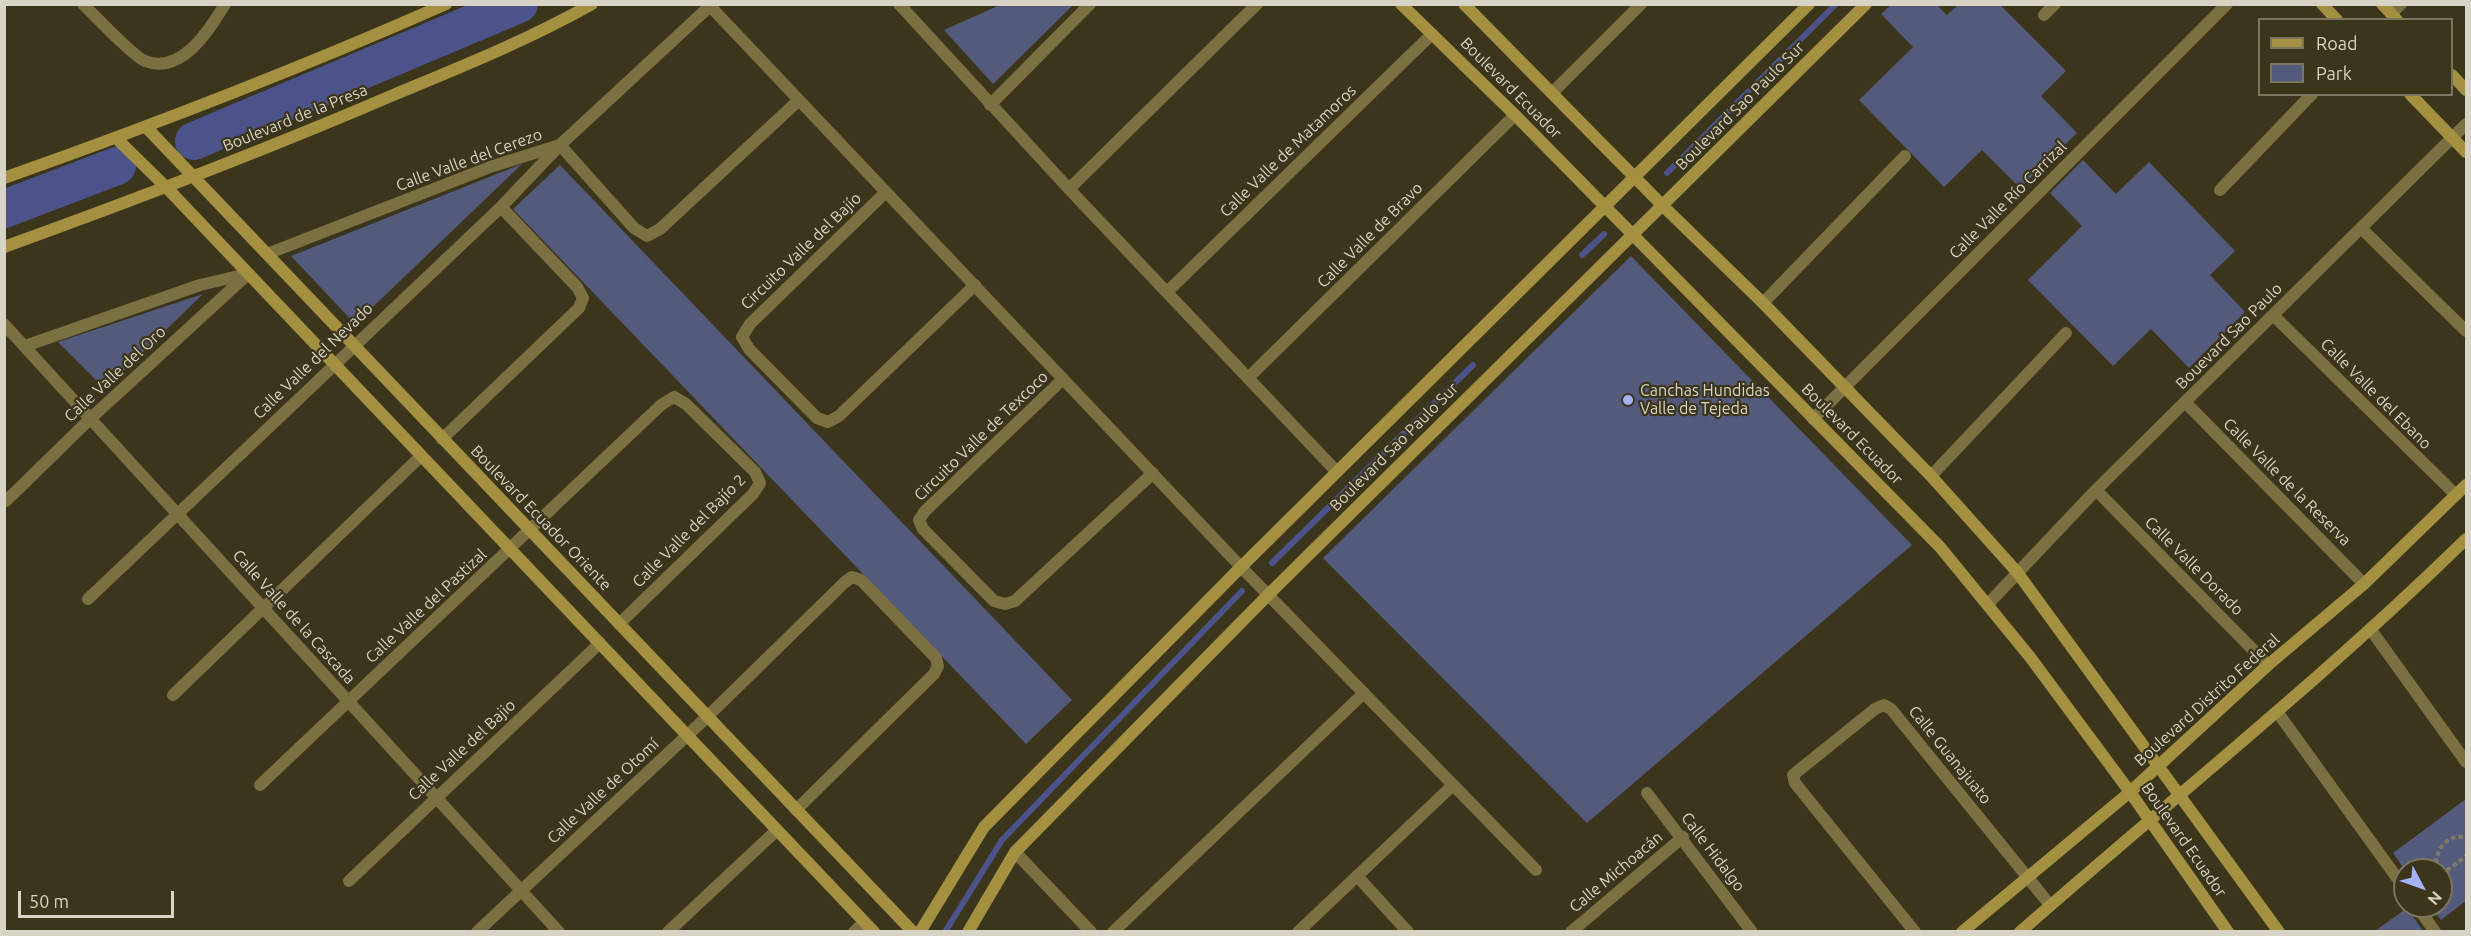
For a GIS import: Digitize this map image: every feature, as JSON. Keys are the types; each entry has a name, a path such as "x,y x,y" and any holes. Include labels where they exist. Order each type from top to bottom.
{"street":[{"path":"82,4 143,61 164,65 181,58 210,30 225,4"},
{"path":"4,178 280,76 446,4"},
{"name":"Boulevard de la Presa","path":"4,247 167,188 282,142 485,56 563,21 592,4"},
{"path":"899,4 990,105 1337,472"},
{"path":"990,105 1090,4"},
{"path":"1069,189 1257,4"},
{"name":"Boulevard Ecuador","path":"1401,4 1515,114 1940,547 2030,657 2130,792 2228,932"},
{"name":"Boulevard Ecuador","path":"1464,4 1663,206 1763,303 1931,476 2017,572 2279,932"},
{"path":"1552,93 1641,4"},
{"name":"Boulevard Sao Paulo Sur","path":"920,932 984,827 1241,567 1809,4"},
{"name":"Boulevard Sao Paulo Sur","path":"968,932 1015,852 1269,594 1866,4"},
{"path":"2044,15 2055,4"},
{"name":"Calle Valle Río Carrizal","path":"1813,418 2226,4"},
{"path":"2322,4 2335,18"},
{"path":"2382,4 2394,17 2401,4"},
{"path":"709,5 1241,567 1536,870"},
{"name":"Calle Valle del Cerezo","path":"267,254 490,167 560,145 709,5"},
{"name":"Calle Valle de Matamoros","path":"1167,292 1432,34"},
{"path":"2453,77 2466,90"},
{"path":"2220,190 2310,96"},
{"path":"2412,96 2466,152"},
{"path":"560,145 634,228 647,236 660,229 799,100"},
{"name":"Calle Valle de Bravo","path":"1248,378 1515,114"},
{"name":"Bouevard Sao Paulo","path":"1988,604 2096,490 2466,124"},
{"name":"Boulevard Ecuador Oriente","path":"146,127 913,932"},
{"path":"117,138 874,932"},
{"name":"Calle Valle del Nevado","path":"88,599 501,207 560,145"},
{"path":"1763,303 1905,156"},
{"name":"Circuito Valle del Bajío","path":"886,192 750,324 742,337 749,349 817,418 828,422 839,416 975,285"},
{"path":"442,439 579,308 583,298 577,287 501,207"},
{"path":"2361,228 2466,331"},
{"path":"25,346 200,285 248,274"},
{"name":"Calle Valle del Oro","path":"6,501 91,418 248,274"},
{"name":"Calle Valle del Ebano","path":"2273,315 2456,495"},
{"name":"Calle Valle de la Cascada","path":"5,325 559,932"},
{"path":"1931,476 2066,333"},
{"name":"Circuito Valle de Texcoco","path":"1063,379 925,511 919,520 923,529 994,601 1005,604 1015,601 1153,473"},
{"name":"Calle Valle del Bajío 2","path":"530,530 661,405 674,397 686,404 755,472 760,483 753,494 619,624"},
{"name":"Calle Valle de la Reserva","path":"2186,403 2364,584"},
{"path":"173,695 421,456"},
{"name":"Boulevard Distrito Federal","path":"1962,932 2130,792 2268,665 2364,584 2466,484"},
{"name":"Calle Valle Dorado","path":"2096,490 2268,665"},
{"name":"Calle Valle del Pastizal","path":"260,785 530,530"},
{"path":"2020,932 2180,797 2371,630 2465,543"},
{"name":"Calle Valle de Otomí","path":"477,932 685,735 708,716 852,577 861,580 936,658 938,666 934,674 796,810"},
{"path":"2371,630 2466,762"},
{"name":"Calle Valle del Bajio","path":"348,881 600,644"},
{"path":"1113,932 1364,693"},
{"name":"Calle Guanajuato","path":"1915,932 1795,783 1793,775 1875,709 1884,705 1891,709 2050,905"},
{"path":"2277,712 2393,872"},
{"path":"1298,932 1453,785"},
{"name":"Calle Hidalgo","path":"1647,793 1683,837 1752,932"},
{"path":"668,932 777,830"},
{"name":"Calle Michoacán","path":"1571,932 1683,837"},
{"path":"1015,852 1092,932"},
{"path":"1357,876 1408,932"},
{"path":"2425,918 2435,932"},
{"path":"854,932 864,922"}],"path":[{"path":"2436,858 2442,844 2457,836 2466,837"},
{"path":"2453,865 2466,856"}],"green space":[{"path":"1000,5 1073,5 993,84 944,30"},
{"path":"1891,5 1937,5 1947,15 1958,5 2000,5 2066,71 2041,96 2077,133 2020,188 1982,150 1944,187 1859,100 1913,47 1881,14"},
{"path":"2083,160 2116,194 2149,162 2235,251 2210,275 2245,312 2189,368 2151,329 2113,366 2028,280 2082,226 2050,193"},
{"path":"522,164 355,324 291,256"},
{"path":"560,165 1072,700 1026,744 513,209"},
{"name":"Canchas Hundidas Valle de Tejeda","path":"1631,256 1912,545 1587,823 1323,558"},
{"path":"203,294 105,389 58,342"},
{"path":"2466,799 2466,901 2453,911 2453,858 2397,858 2393,853"},
{"path":"2393,918 2414,918 2423,931 2375,931"}],"waterway":[{"path":"194,141 519,4"},
{"path":"1667,173 1836,4"},
{"path":"4,209 117,166"},
{"path":"1582,255 1604,234"},
{"path":"1272,563 1473,365"},
{"path":"945,932 1002,840 1242,591"}],"place":[{"name":"Canchas Hundidas Valle de Tejeda","path":"1628,400"}]}
